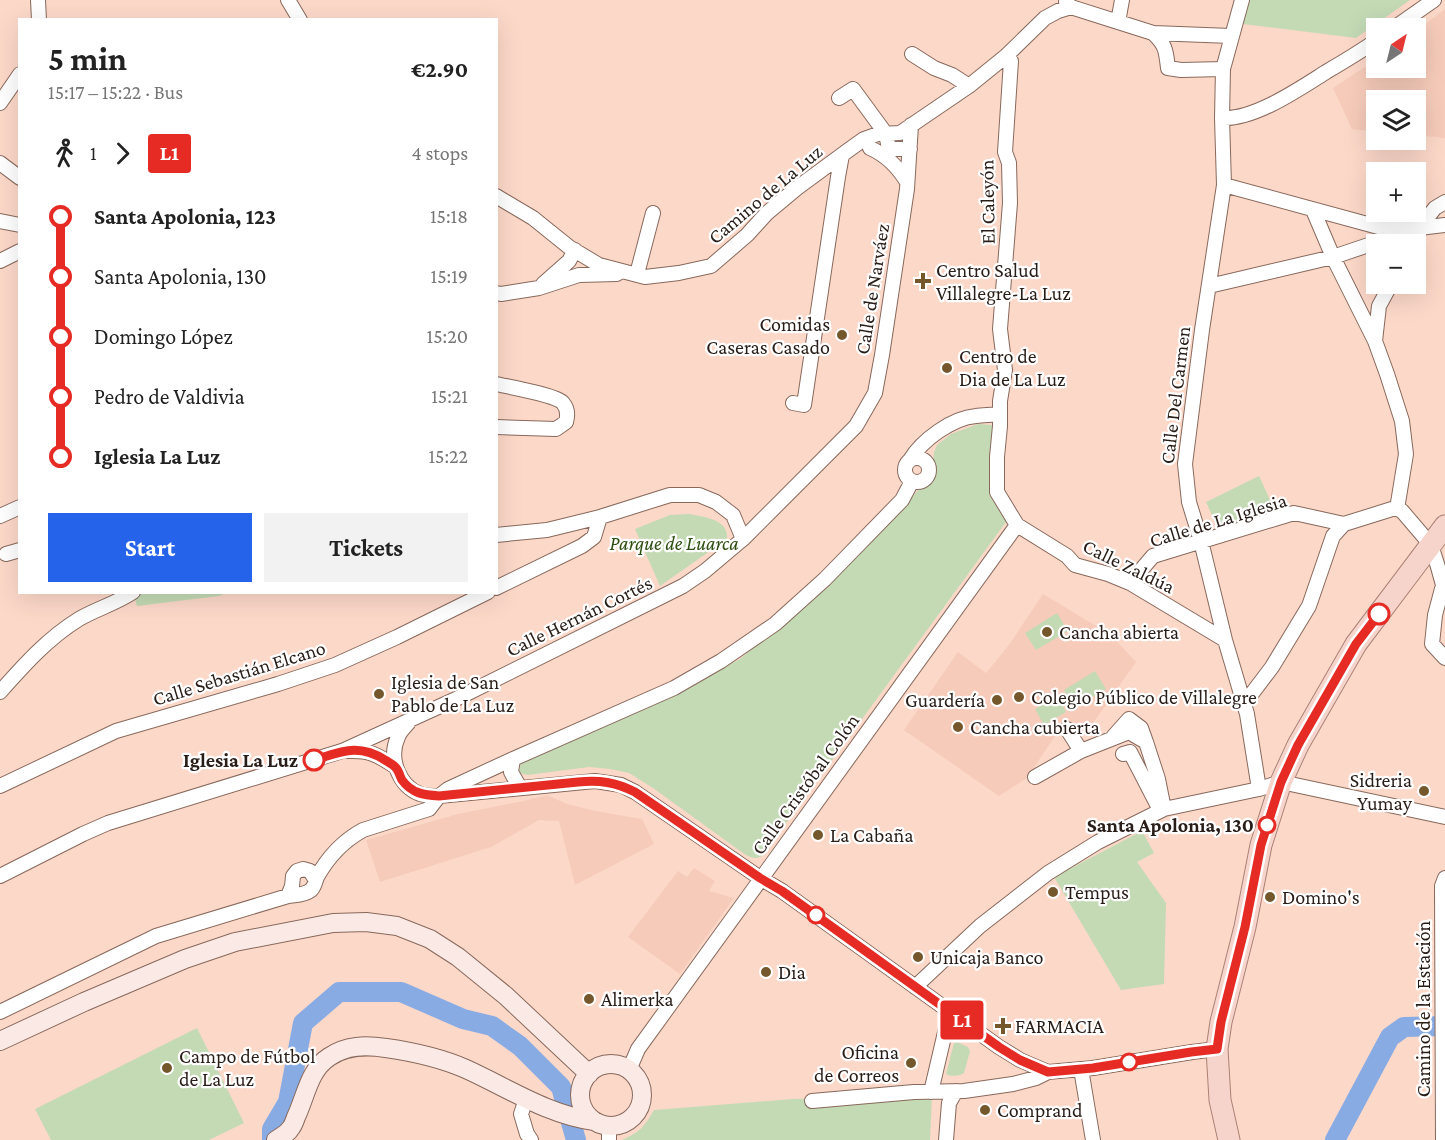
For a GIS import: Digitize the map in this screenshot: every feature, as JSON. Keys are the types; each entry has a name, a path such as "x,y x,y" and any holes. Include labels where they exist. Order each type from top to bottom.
{"main road":[{"path":"1229,1140 1220,1100 1217,1049 1261,845 1281,782 1298,745 1356,644 1445,526"}],"street":[{"path":"38,0 39,18"},
{"path":"288,0 299,18"},
{"path":"1118,22 1122,0"},
{"name":"Calle Del Carmen","path":"1242,0 1223,69 1224,185 1185,464 1189,502 1247,714 1259,789"},
{"path":"1408,18 1434,0"},
{"path":"1067,3 1153,33 1232,36"},
{"name":"Camino de La Luz","path":"498,197 533,218 598,265 645,277 711,266 797,188 864,139 882,134 900,133 969,86 1006,56 1045,18 1067,3"},
{"path":"1153,33 1161,41 1166,51 1168,68 1223,69"},
{"path":"1222,118 1244,116 1286,97 1366,47"},
{"path":"912,54 969,86"},
{"name":"El Caleyón","path":"1006,56 1011,62 1005,152 1009,163 1010,204 1000,329 1005,370 999,414 997,492 1017,525"},
{"path":"0,103 18,77"},
{"path":"839,98 853,88 889,148"},
{"path":"853,100 882,134"},
{"name":"Calle de Narváez","path":"837,446 856,426 875,393 908,189 911,125"},
{"path":"799,404 836,188 846,152 870,148 910,149"},
{"path":"870,148 881,153 895,165 907,182"},
{"path":"0,163 18,176"},
{"path":"1224,185 1382,228 1445,225"},
{"path":"1416,234 1435,208 1445,202"},
{"path":"1313,210 1333,257 1375,341 1402,421 1406,454 1397,509 1402,511 1431,545 1443,585 1435,615 1432,644 1445,658"},
{"path":"498,293 539,288 579,275 637,274 653,213"},
{"path":"0,221 18,225"},
{"path":"1209,286 1333,257 1419,228"},
{"path":"539,288 569,261 575,250"},
{"path":"0,261 18,252"},
{"path":"1375,341 1379,306 1385,294"},
{"path":"498,384 551,397 562,402 568,413 566,422 556,429 498,427"},
{"path":"917,459 928,464 928,474 920,482 912,481 906,473 906,468 917,459 929,439 938,431 974,416 999,414"},
{"name":"Calle Hernán Cortés","path":"0,876 108,823 335,753 410,721 683,586 743,539 837,446"},
{"path":"0,1012 156,936 307,892 314,885 315,879 334,851 353,835 429,809 448,789 674,688 722,661 780,620 825,579 902,500 912,481"},
{"path":"498,535 547,530 600,517 670,495 699,495 717,502 733,515 761,521"},
{"path":"0,516 18,508"},
{"name":"Calle de La Iglesia","path":"1130,583 1153,556 1294,513 1344,524 1397,509"},
{"path":"733,515 743,539"},
{"path":"498,587 582,546 594,537 600,517"},
{"path":"1244,704 1272,667 1309,606 1333,536 1344,524"},
{"name":"Calle Zaldúa","path":"1017,525 1067,556 1075,565 1130,583 1225,640"},
{"name":"Calle Cristóbal Colón","path":"629,1070 638,1049 1017,525"},
{"path":"0,692 53,637 91,612 129,594"},
{"name":"Calle Sebastián Elcano","path":"0,786 116,731 335,665 484,594"},
{"path":"410,721 397,739 396,767 402,780 422,795 439,796 595,781 621,785 635,792 782,891 999,1047 1020,1060 1048,1072"},
{"path":"1067,729 1081,751"},
{"path":"1035,777 1081,751 1129,732 1146,742 1158,779 1162,809"},
{"path":"335,753 366,751 396,767"},
{"path":"1123,754 1131,752 1162,809"},
{"path":"513,759 511,772 520,788"},
{"path":"915,987 980,926 1048,873 1098,842 1162,809 1259,789 1281,782 1445,817"},
{"path":"288,896 293,876 297,871 303,869 310,871 315,879"},
{"name":"Camino de la Estación","path":"1443,1140 1442,886 1445,878"},
{"path":"0,1041 84,1002 186,959 235,942 333,923 366,922 398,926 430,939 458,957 506,996 589,1074"},
{"path":"931,1092 950,1011"},
{"path":"286,1136 320,1064 345,1048 369,1046 422,1054 463,1068 526,1099 597,1126 625,1124 637,1113 643,1098 640,1082 629,1070 614,1064 599,1067 583,1082 580,1092 583,1108 597,1126"},
{"path":"812,1101 956,1091 1013,1084 1048,1072 1217,1049"},
{"path":"1013,1084 1020,1060"},
{"path":"1081,1069 1093,1140"},
{"path":"946,1140 949,1103 956,1091"},
{"path":"526,1099 521,1113 531,1140"}],"shaded area":[{"path":"1445,9 1445,138 1426,136 1426,90 1366,90 1366,131 1352,129 1333,88 1366,66 1366,78 1426,78 1426,23"},
{"name":"Colegio Público de Villalegre","path":"1043,594 1111,635 1136,662 1086,733 1065,721 1027,778 999,796 904,730 958,652 986,673 1009,645"},
{"path":"547,795 567,804 642,819 654,844 575,885 559,821 539,820 491,847 380,882 366,840 458,814"},
{"path":"694,868 715,881 709,891 734,898 680,974 628,937 678,871 687,877"}],"green space":[{"path":"1250,0 1410,0 1384,18 1366,18 1366,31 1356,38 1243,24"},
{"path":"978,424 992,425 996,429 990,481 993,492 1005,512 1006,522 762,856 754,858 745,854 629,773 589,767 528,775 520,773 522,761 674,693 740,659 834,580 922,486 932,474 937,445 951,434"},
{"path":"1259,476 1272,504 1219,530 1206,502"},
{"name":"Parque de Luarca","path":"689,514 720,523 727,532 727,539 660,586 635,529 670,515"},
{"path":"134,594 224,594 219,596 137,606"},
{"name":"Cancha abierta","path":"1057,613 1068,631 1036,650 1025,633"},
{"name":"Cancha abierta","path":"1095,671 1106,689 1074,708 1064,690"},
{"name":"Cancha abierta","path":"1057,696 1066,712 1044,725 1035,709"},
{"path":"1142,831 1154,853 1137,862 1166,903 1164,984 1121,990 1054,877"},
{"name":"Campo de Fútbol de La Luz","path":"197,1028 244,1123 209,1140 51,1140 35,1109"},
{"path":"954,1043 968,1047 970,1051 964,1073 950,1076 946,1074"},
{"path":"932,1095 930,1140 622,1140 641,1128 654,1110 793,1099"}],"waterway":[{"path":"272,1140 272,1129 288,1102 303,1023 339,992 401,992 463,1019 492,1026 520,1046 561,1087 576,1140"},
{"path":"1335,1140 1390,1037 1404,1027 1445,1026"}],"bus line":[{"name":"L1","path":"314,760 342,751 366,751 396,767 402,780 422,795 439,796 595,781 621,785 635,792 782,891 1020,1060 1048,1072 1093,1068 1217,1049 1261,845 1281,782 1298,745 1356,644 1379,614"}],"place":[{"name":"Centro Salud Villalegre-La Luz","path":"923,281"},
{"name":"Comidas Caseras Casado","path":"842,335"},
{"name":"Centro de Dia de La Luz","path":"947,368"},
{"name":"Cancha abierta","path":"1047,632"},
{"name":"Iglesia de San Pablo de La Luz","path":"379,694"},
{"name":"Colegio Público de Villalegre","path":"1019,697"},
{"name":"Guardería","path":"997,700"},
{"name":"Cancha cubierta","path":"958,727"},
{"name":"Iglesia La Luz","path":"314,760"},
{"name":"Sidreria Yumay","path":"1424,791"},
{"name":"Santa Apolonia, 130","path":"1267,825"},
{"name":"La Cabaña","path":"818,835"},
{"name":"Tempus","path":"1053,892"},
{"name":"Domino's","path":"1270,897"},
{"name":"Unicaja Banco","path":"918,957"},
{"name":"Dia","path":"766,972"},
{"name":"Alimerka","path":"589,999"},
{"name":"FARMACIA","path":"1003,1026"},
{"name":"Oficina de Correos","path":"911,1063"},
{"name":"Campo de Fútbol de La Luz","path":"167,1068"},
{"name":"Comprand","path":"985,1110"}]}
